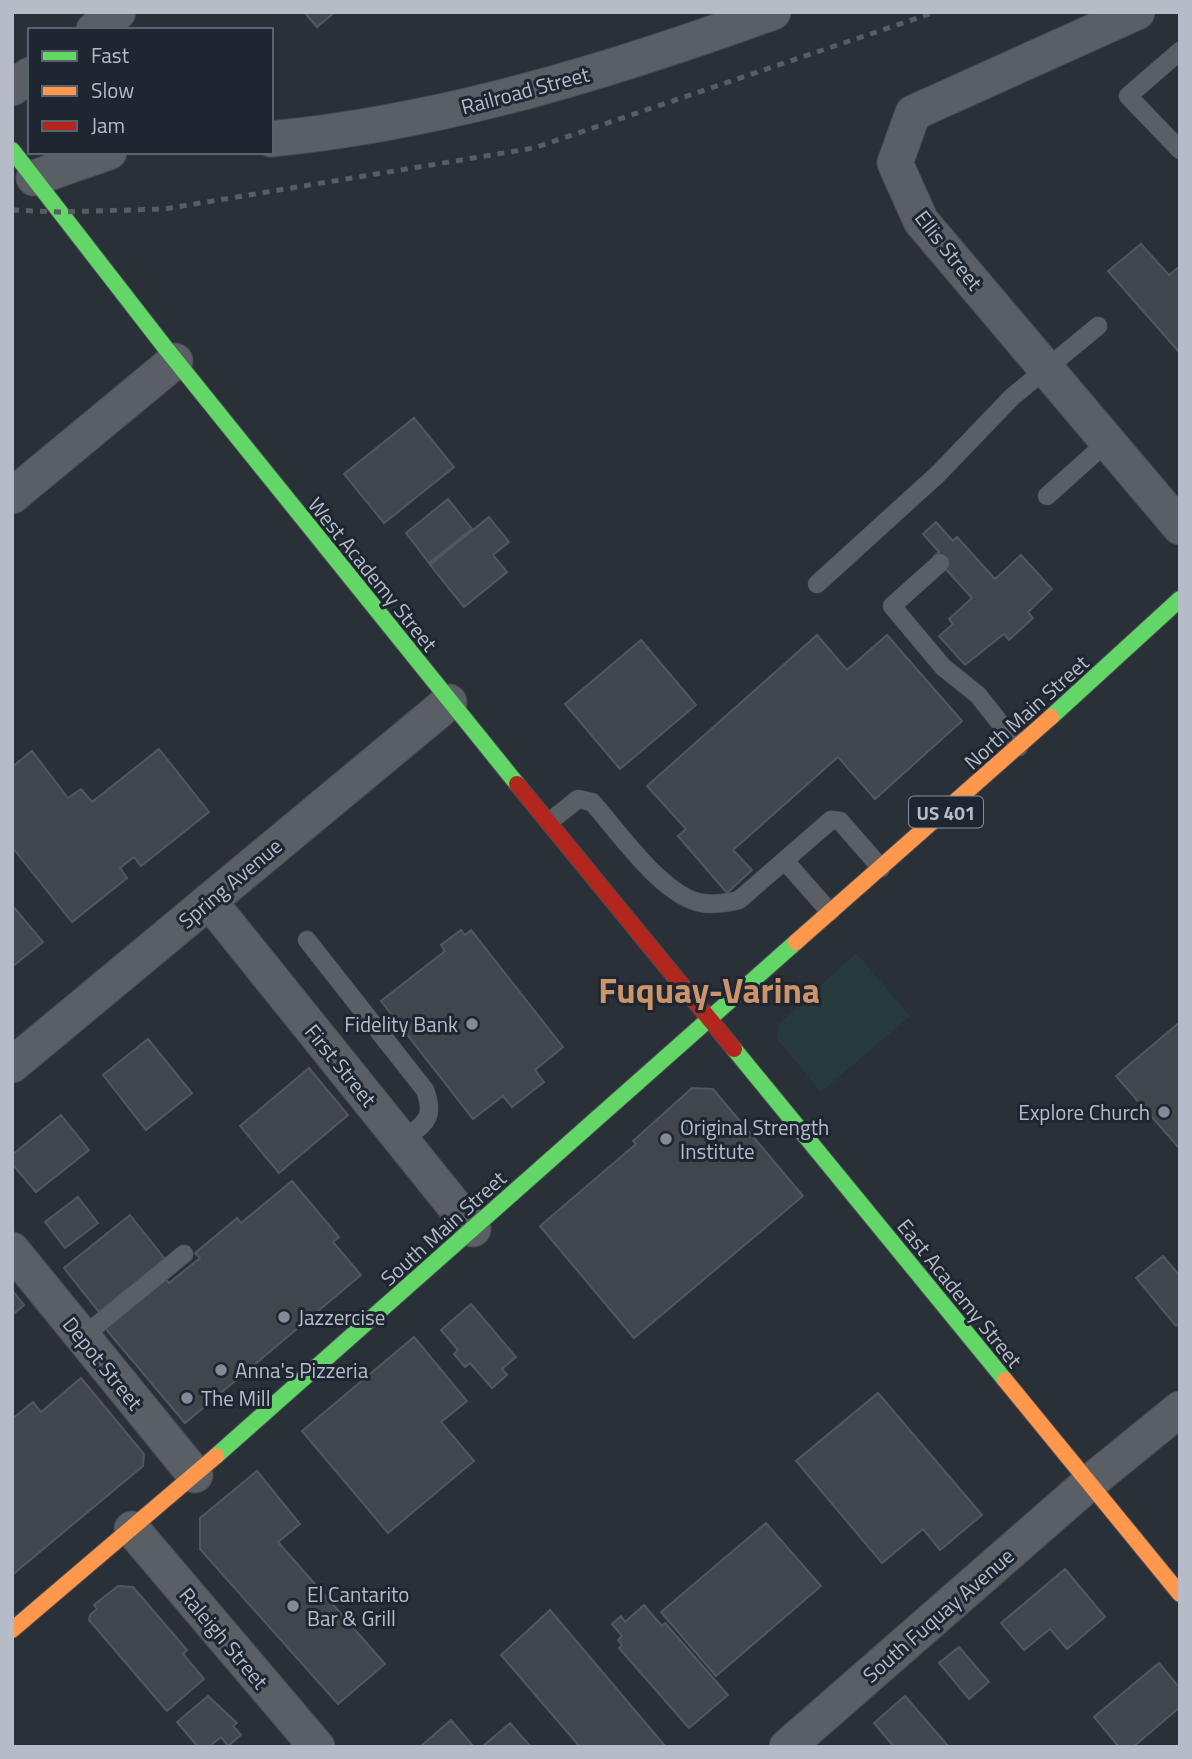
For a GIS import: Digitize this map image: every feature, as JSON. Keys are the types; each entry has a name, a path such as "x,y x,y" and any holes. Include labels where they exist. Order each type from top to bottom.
{"main road":[{"name":"West Academy Street","path":"12,150 175,360 707,1018"},
{"name":"North Main Street","path":"707,1018 1018,747 1180,599"},
{"name":"South Main Street","path":"12,1630 195,1475 707,1018"},
{"name":"East Academy Street","path":"707,1018 797,1123 939,1303 1180,1594"}],"street":[{"path":"97,28 118,12"},
{"name":"Railroad Street","path":"273,139 355,128 540,88 773,12"},
{"name":"Ellis Street","path":"1137,12 913,113 895,163 921,221 1180,527"},
{"path":"12,88 28,76"},
{"path":"34,178 103,154"},
{"path":"12,496 175,360"},
{"name":"Spring Avenue","path":"12,1065 449,702"},
{"name":"First Street","path":"209,901 473,1229"},
{"name":"Depot Street","path":"12,1250 195,1475"},
{"name":"South Fuquay Avenue","path":"788,1747 1089,1483 1180,1409"},
{"name":"Raleigh Street","path":"132,1529 317,1747"}],"lane":[{"path":"1180,51 1128,96 1180,150"},
{"path":"817,584 938,474 1012,397 1097,326"},
{"path":"1047,496 1107,443"},
{"path":"940,563 892,606 943,667 978,695 1018,747"},
{"path":"549,822 578,799 592,802 664,882 681,895 700,903 723,904 739,900 831,820 840,821 881,868"},
{"path":"785,861 830,912"},
{"path":"307,940 425,1090 431,1105 428,1120 402,1141"},
{"path":"81,1338 184,1254"}],"shaded area":[{"path":"856,953 910,1016 821,1092 777,1039 779,1024"}],"building":[{"path":"304,12 335,12 317,27"},
{"path":"1141,244 1169,275 1180,266 1180,353 1108,271"},
{"path":"414,418 454,467 384,523 344,474"},
{"path":"448,499 472,529 429,563 406,533"},
{"path":"489,517 509,542 493,555 507,572 464,607 430,565"},
{"path":"936,522 953,541 957,537 995,579 1021,555 1052,589 1028,612 1033,618 1009,640 1004,634 965,665 939,636 953,624 949,619 972,598 934,556 939,552 923,534"},
{"path":"817,635 847,670 887,635 962,721 875,799 838,757 733,850 752,870 727,893 678,836 686,829 647,786"},
{"path":"641,640 696,705 620,769 565,704"},
{"path":"159,749 209,812 141,866 134,857 120,868 127,878 72,922 12,847 12,767 32,751 68,798 81,789 92,802"},
{"path":"12,905 43,942 12,967"},
{"name":"Fidelity Bank","path":"461,930 465,935 471,930 563,1047 535,1070 544,1082 512,1107 503,1096 473,1119 381,1001 445,951 441,945"},
{"name":"Explore Church","path":"1180,1022 1180,1149 1116,1076"},
{"path":"148,1039 192,1093 146,1130 103,1075"},
{"path":"309,1068 348,1115 279,1173 240,1126"},
{"path":"692,1088 713,1089 803,1196 634,1338 540,1226 636,1144 633,1141"},
{"path":"61,1115 89,1150 36,1192 12,1164 12,1155"},
{"path":"292,1181 339,1237 333,1242 361,1275 185,1423 105,1328 165,1278 169,1283 200,1258 195,1253 237,1218 241,1223"},
{"path":"78,1197 98,1223 65,1248 45,1222"},
{"path":"130,1215 165,1259 99,1312 64,1268"},
{"path":"1163,1256 1180,1276 1180,1323 1176,1326 1136,1278"},
{"path":"12,1290 24,1305 12,1315"},
{"path":"471,1304 516,1357 502,1369 507,1375 492,1388 470,1363 465,1367 454,1354 458,1350 441,1330"},
{"path":"414,1337 467,1401 441,1422 474,1461 388,1533 302,1431"},
{"path":"81,1378 144,1454 143,1466 12,1575 12,1419 33,1402 41,1412"},
{"path":"878,1393 982,1515 940,1550 923,1529 882,1563 796,1461"},
{"name":"El Cantarito Bar & Grill","path":"257,1471 300,1524 278,1542 385,1664 338,1704 200,1549 200,1518"},
{"path":"766,1523 821,1586 716,1676 661,1612"},
{"path":"1065,1569 1105,1617 1067,1649 1050,1629 1024,1650 1001,1623"},
{"path":"118,1586 133,1587 187,1650 183,1654 204,1679 167,1711 89,1620 90,1615 97,1609 94,1605"},
{"path":"644,1605 662,1626 665,1623 728,1695 689,1728 619,1648 622,1645 618,1640 622,1636 612,1624 621,1616 625,1622"},
{"path":"550,1610 666,1747 580,1747 501,1655"},
{"path":"959,1647 989,1682 969,1699 939,1663"},
{"path":"1159,1663 1180,1688 1180,1707 1133,1747 1119,1747 1094,1717"},
{"path":"208,1696 237,1723 233,1726 241,1735 228,1746 221,1737 209,1747 198,1747 177,1722"},
{"path":"905,1696 949,1747 894,1747 874,1723"},
{"path":"451,1720 474,1747 420,1747"},
{"path":"510,1723 531,1747 482,1747"}],"railway":[{"path":"12,210 59,212 164,209 534,148 935,12"}],"traffic: fast":[{"path":"12,150 164,346 517,784"},
{"path":"1051,717 1180,599"},
{"path":"216,1456 796,942"},
{"path":"734,1049 1005,1380"}],"traffic: slow":[{"path":"796,942 1051,717"},
{"path":"1005,1380 1180,1594"},
{"path":"12,1630 216,1456"}],"traffic: jam":[{"path":"517,784 734,1049"}],"place":[{"name":"Fidelity Bank","path":"472,1024"},
{"name":"Explore Church","path":"1164,1112"},
{"name":"Original Strength Institute","path":"666,1139"},
{"name":"Jazzercise","path":"284,1317"},
{"name":"Anna's Pizzeria","path":"221,1370"},
{"name":"The Mill","path":"187,1398"},
{"name":"El Cantarito Bar & Grill","path":"293,1606"}],"district":[{"name":"Fuquay-Varina","path":"709,990"}]}
